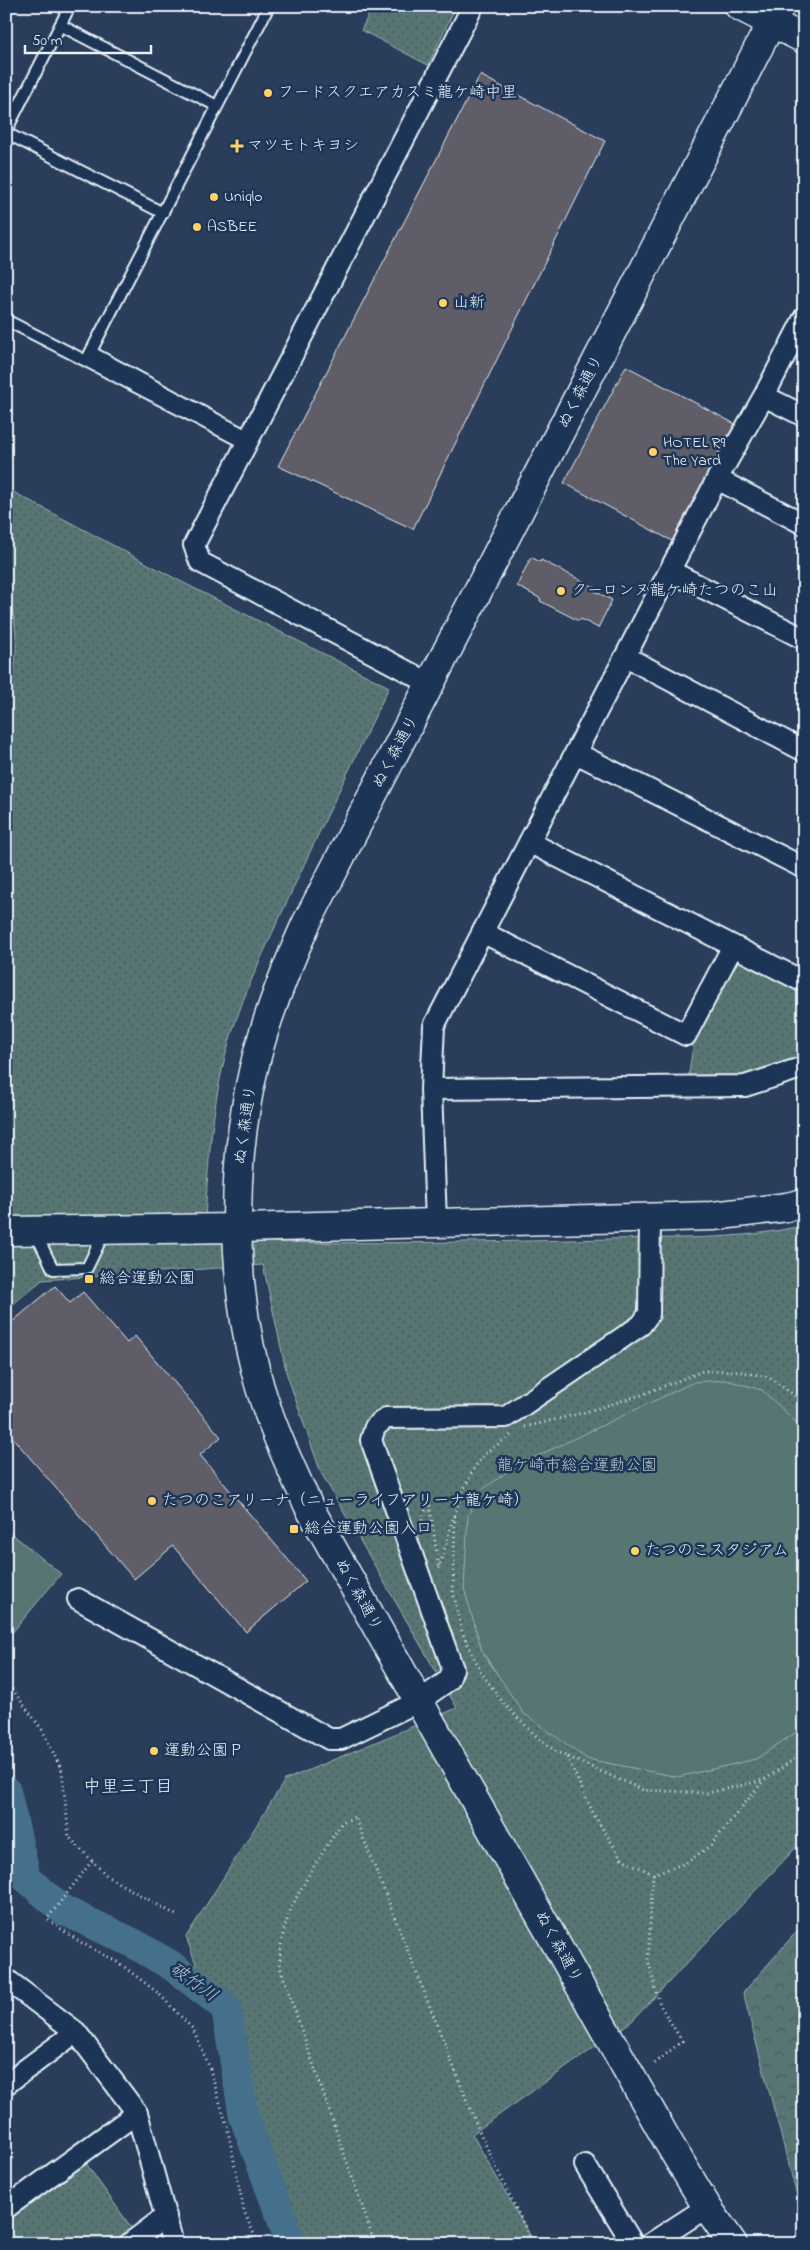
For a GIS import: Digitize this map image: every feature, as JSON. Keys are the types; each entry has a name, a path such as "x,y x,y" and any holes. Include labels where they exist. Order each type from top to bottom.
{"main road":[{"path":"739,6 776,15 804,39"},
{"name":"ぬく森通り","path":"733,2244 707,2207 667,2140 309,1507 279,1441 256,1376 250,1349 240,1279 238,1228 240,1169 248,1096 271,1009 306,924 776,15"},
{"path":"6,1230 238,1228 713,1216 760,1211 804,1203"}],"street":[{"path":"431,684 200,562 194,545 473,6"},
{"path":"436,1222 431,1089 434,1026 717,479 764,396 804,318"},
{"path":"764,396 804,416"},
{"path":"717,479 804,524"},
{"path":"670,571 804,640"},
{"path":"626,657 804,751"},
{"path":"576,752 804,868"},
{"path":"529,842 804,982"},
{"path":"482,932 686,1035 733,946"},
{"path":"431,1089 745,1086 804,1066"},
{"path":"78,1599 329,1739 341,1739 419,1701 449,1680 454,1670 371,1440 376,1427 386,1418 506,1417 641,1325 649,1314 650,1218"},
{"path":"6,1979 76,2032 137,2112 173,2244"},
{"path":"6,2084 76,2032"},
{"path":"6,2208 137,2112"},
{"path":"585,2165 633,2244"},
{"path":"650,2244 707,2207"},
{"path":"129,2244 166,2216"}],"lane":[{"path":"70,6 6,132 163,213"},
{"path":"89,356 269,6"},
{"path":"60,25 217,106"},
{"path":"6,320 89,356 248,440"},
{"path":"34,1230 53,1269 87,1268 106,1229"}],"path":[{"path":"522,1428 582,1414 641,1395 703,1371 737,1371 769,1377 794,1395 804,1408"},
{"path":"414,1524 418,1532 429,1501 439,1569 456,1510 483,1455 514,1433"},
{"path":"456,1510 453,1591 462,1632 481,1672 504,1704 535,1735 555,1751 643,1790 708,1793 764,1780"},
{"path":"6,1681 43,1730 62,1771 69,1837 108,1877 176,1915"},
{"path":"567,1756 594,1815 622,1859 653,1874 686,1863 711,1845 764,1780 804,1752"},
{"path":"376,2244 280,1967 279,1951 283,1931 294,1901 342,1822 355,1817 478,2131 532,2244"},
{"path":"92,1861 47,1919 80,1942 119,1963 158,1992 194,2029 209,2066 227,2126 244,2211 258,2244"},
{"path":"652,2065 682,2041 660,2005 648,1960 653,1874"}],"green space":[{"path":"373,6 456,6 428,65 361,30"},
{"name":"龍ケ崎市総合運動公園","path":"6,488 178,580 389,687 251,980 230,1038 216,1102 208,1172 204,1241 406,1243 706,1237 756,1234 804,1225 804,1839 632,2021 472,2134 535,2244 300,2244 186,1937 285,1780 457,1708 321,1473 287,1375 263,1265 42,1280 6,1310 6,701 13,674 16,633 11,606 6,592"},
{"path":"738,958 804,992 804,1057 761,1072 688,1080 693,1046"},
{"name":"たつのこスタジアム","path":"726,1380 762,1390 795,1421 804,1445 804,1727 756,1759 678,1777 587,1759 523,1713 482,1651 464,1588 468,1515 482,1490 512,1468 694,1382"},
{"path":"6,1529 61,1574 6,1640"},
{"path":"804,1923 804,2222 743,1993"},
{"path":"85,2162 133,2230 114,2244 6,2244 6,2220"}],"building":[{"name":"山新","path":"480,75 605,141 413,529 278,466"},
{"path":"626,366 735,424 672,541 564,483"},
{"path":"531,557 540,562 541,560 596,588 594,591 612,600 598,628 581,619 579,621 540,601 541,599 517,586"},
{"name":"たつのこアリーナ（ニューライフアリーナ龍ケ崎）","path":"55,1286 70,1303 83,1292 127,1343 135,1336 221,1437 200,1455 306,1581 246,1632 173,1546 134,1579 6,1430 6,1327"}],"waterway":[{"name":"破竹川","path":"6,1791 26,1878 63,1910 133,1943 172,1966 226,2008 244,2117 291,2244"}],"place":[{"name":"フードスクエアカスミ龍ケ崎中里","path":"268,93"},
{"name":"マツモトキヨシ","path":"237,146"},
{"name":"Uniqlo","path":"214,197"},
{"name":"ASBEE","path":"197,227"},
{"name":"山新","path":"443,303"},
{"name":"HOTEL R9 The Yard","path":"653,452"},
{"name":"クーロンヌ龍ケ崎たつのこ山","path":"561,591"},
{"name":"総合運動公園","path":"89,1279"},
{"name":"たつのこアリーナ（ニューライフアリーナ龍ケ崎）","path":"152,1501"},
{"name":"総合運動公園入口","path":"294,1529"},
{"name":"たつのこスタジアム","path":"635,1551"},
{"name":"運動公園Ｐ","path":"154,1751"}],"district":[{"name":"中里三丁目","path":"128,1788"}]}
